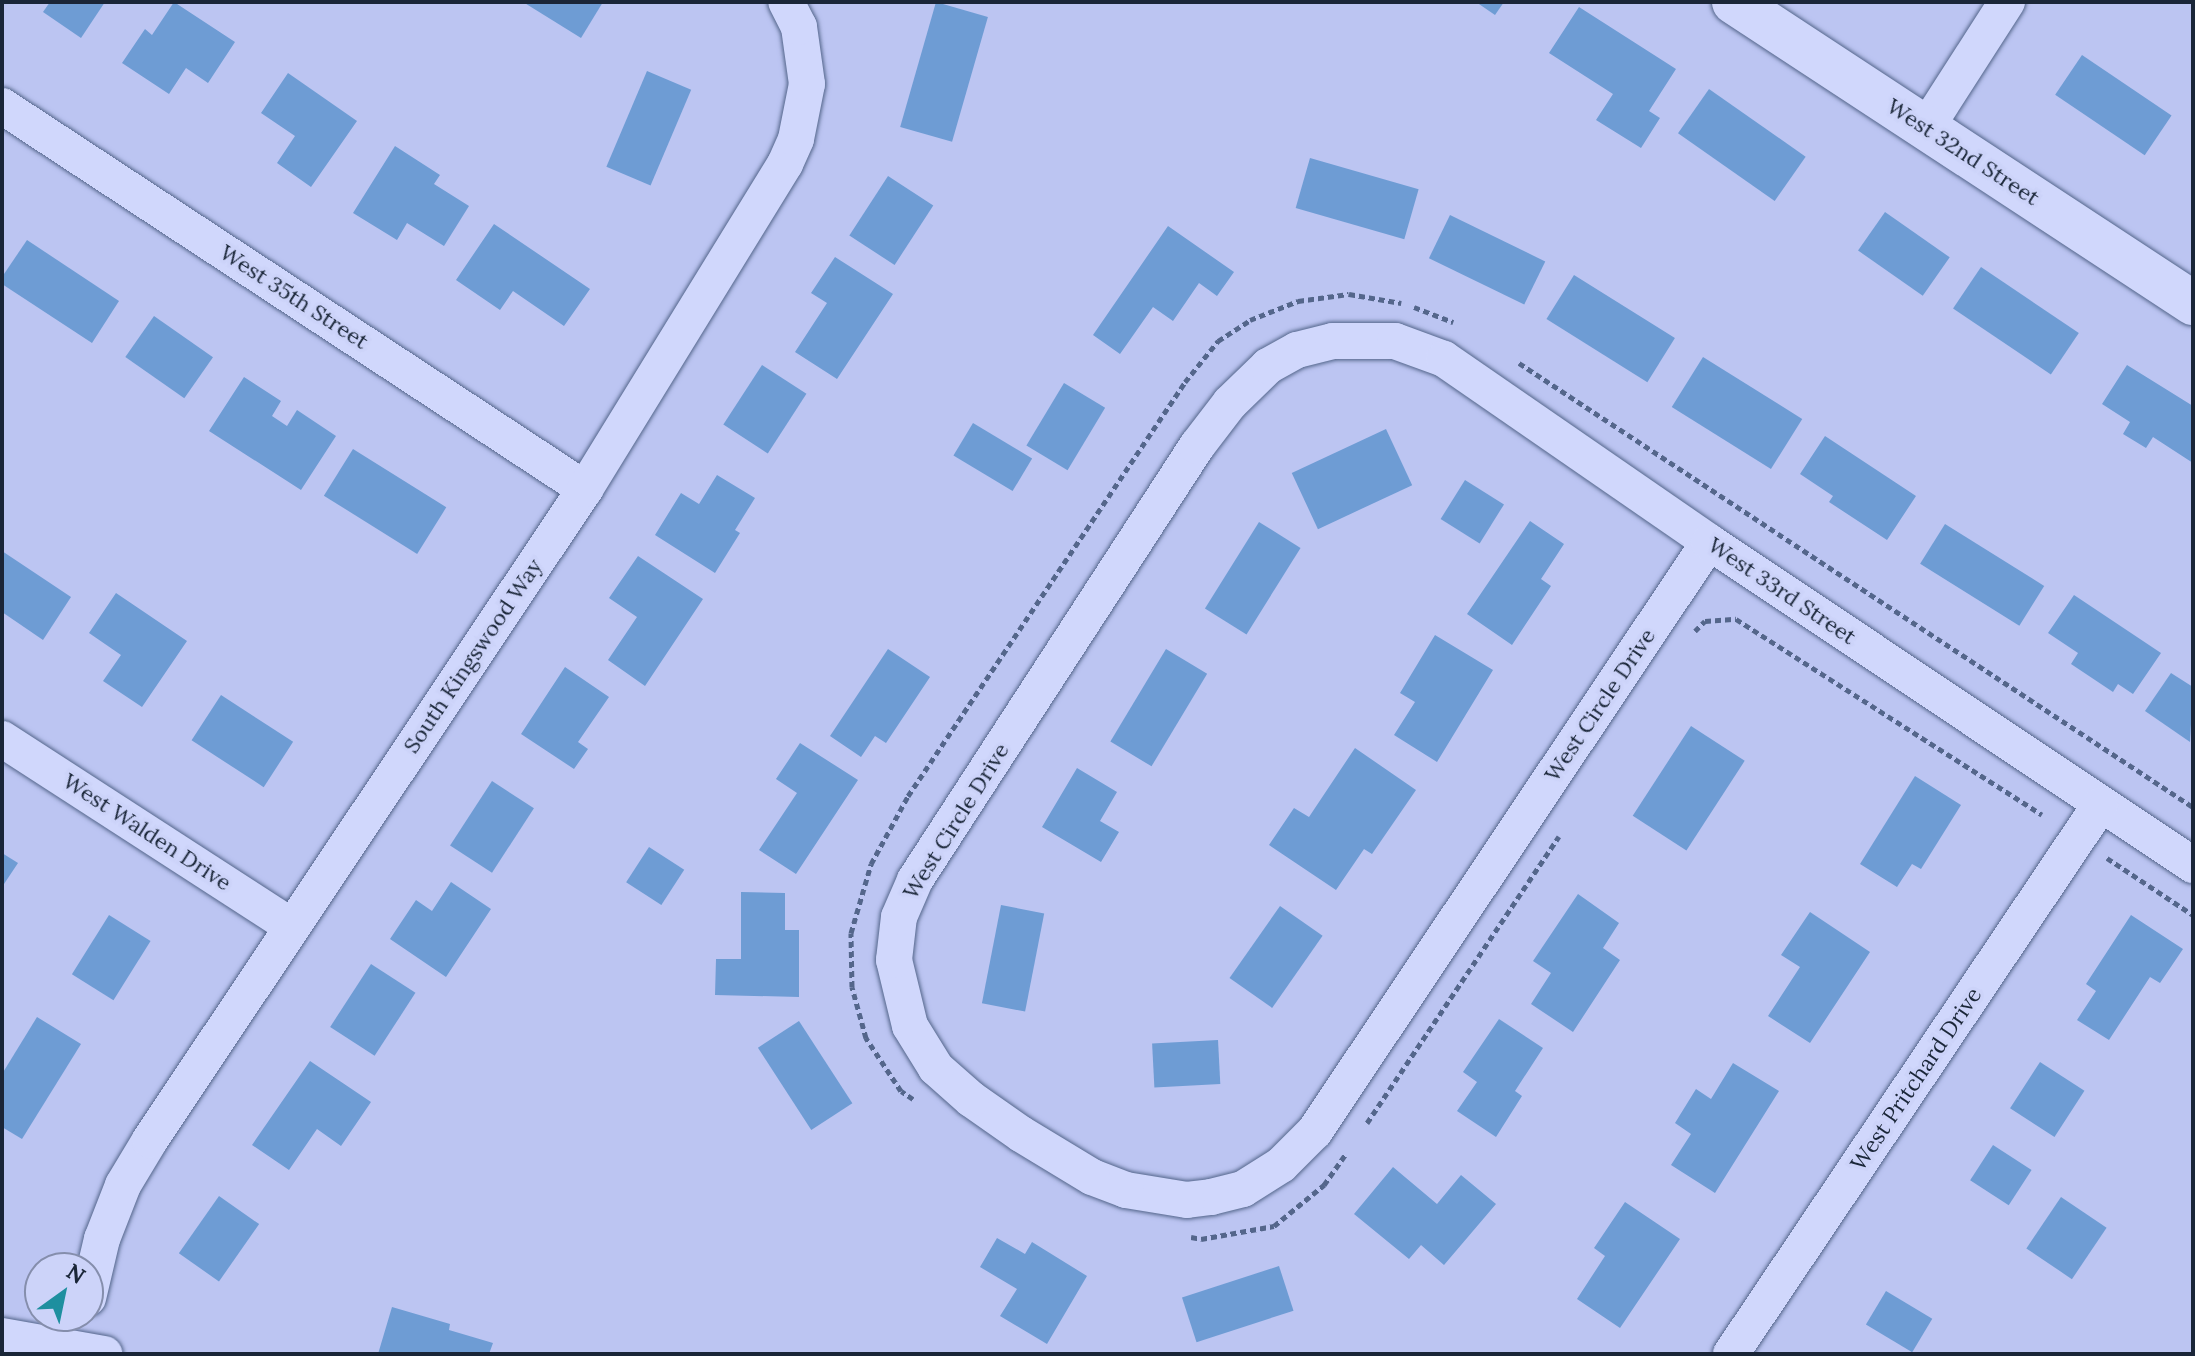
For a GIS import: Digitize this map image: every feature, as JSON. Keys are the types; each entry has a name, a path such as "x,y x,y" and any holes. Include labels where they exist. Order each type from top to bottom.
{"street":[{"name":"South Kingswood Way","path":"99,1252 123,1185 291,926 585,489 785,164 796,139 807,84 799,27 786,2"},
{"name":"West 32nd Street","path":"1734,2 2193,303"},
{"path":"1926,128 2007,2"},
{"name":"West 35th Street","path":"2,106 585,489"},
{"name":"West Circle Drive","path":"1363,339 1333,341 1297,350 1268,366 1230,403 1189,459 915,880 899,917 894,960 900,993 910,1026 936,1068 971,1099 1092,1177 1162,1198 1211,1197 1243,1189 1281,1165 1306,1139 1709,542"},
{"name":"West 33rd Street","path":"1363,339 1395,341 1444,359 1709,542 2193,865"},
{"name":"West Walden Drive","path":"2,739 291,926"},
{"name":"West Pritchard Drive","path":"1731,1354 2100,805"},
{"path":"2,1336 88,1340"}],"path":[{"path":"923,1106 901,1091 866,1038 852,987 851,933 871,864 908,796 1185,382 1218,341 1250,320 1298,301 1349,294 1438,313 1464,329"},
{"path":"1515,361 2193,807"},
{"path":"1690,634 1705,621 1736,619 2042,815"},
{"path":"1364,1128 1563,831"},
{"path":"2096,851 2193,915"},
{"path":"1188,1236 1201,1239 1274,1226 1324,1185 1348,1151"}],"building":[{"path":"50,2 105,2 81,38 43,12"},
{"path":"174,2 235,42 208,83 186,68 169,94 122,63 145,29 152,35"},
{"path":"523,2 603,2 581,38"},
{"path":"936,2 988,17 952,142 900,127"},
{"path":"1476,2 1504,2 1495,15"},
{"path":"1579,7 1676,69 1649,111 1660,118 1641,148 1596,120 1613,94 1549,53"},
{"path":"2082,55 2172,115 2145,155 2055,95"},
{"path":"647,71 691,90 651,185 606,167"},
{"path":"288,73 357,121 311,187 277,163 295,136 261,113"},
{"path":"1709,89 1806,157 1775,201 1678,133"},
{"path":"395,146 440,175 434,184 469,206 444,246 407,223 397,240 353,213"},
{"path":"1310,158 1419,189 1404,239 1296,208"},
{"path":"888,176 933,205 895,265 849,236"},
{"path":"1885,212 1950,257 1923,296 1858,251"},
{"path":"1450,215 1545,261 1524,305 1429,258"},
{"path":"494,224 590,289 564,326 513,291 500,310 456,280"},
{"path":"1168,226 1234,272 1217,296 1199,283 1173,321 1153,307 1120,354 1093,335"},
{"path":"27,240 119,301 92,343 2,284 2,277"},
{"path":"835,257 893,294 837,379 795,352 827,303 811,293"},
{"path":"1981,267 2079,333 2051,374 1953,308"},
{"path":"1574,275 1675,338 1647,382 1546,319"},
{"path":"154,316 213,357 184,398 125,357"},
{"path":"1703,357 1802,419 1771,469 1672,407"},
{"path":"762,365 806,394 768,453 723,425"},
{"path":"2127,365 2193,406 2193,463 2153,437 2146,448 2123,434 2130,422 2102,404"},
{"path":"244,377 281,401 272,416 287,426 297,410 336,436 301,490 209,431"},
{"path":"1064,383 1105,408 1068,470 1026,446"},
{"path":"973,423 1032,459 1013,491 953,456"},
{"path":"1386,429 1412,485 1318,529 1292,473"},
{"path":"1825,436 1916,496 1887,540 1829,502 1833,496 1800,474"},
{"path":"353,449 446,507 417,554 324,496"},
{"path":"717,475 755,498 735,530 740,533 715,573 655,535 681,493 699,504"},
{"path":"1465,480 1504,504 1480,543 1441,519"},
{"path":"1530,521 1564,544 1541,579 1551,586 1512,645 1467,614"},
{"path":"1259,522 1301,548 1247,634 1205,609"},
{"path":"1945,524 2044,586 2019,626 1920,564"},
{"path":"2,551 71,597 43,640 2,612"},
{"path":"638,556 703,599 645,686 608,660 637,617 609,598"},
{"path":"116,593 187,641 142,707 103,681 121,655 89,633"},
{"path":"2074,595 2161,653 2133,694 2118,684 2113,692 2071,664 2078,653 2048,633"},
{"path":"1435,635 1493,670 1437,762 1394,735 1415,702 1400,693"},
{"path":"888,649 930,677 886,743 875,736 861,757 830,736"},
{"path":"1166,649 1207,674 1152,766 1110,742"},
{"path":"565,667 609,697 578,742 588,749 574,769 521,734"},
{"path":"2171,673 2193,687 2190,742 2145,711"},
{"path":"221,695 293,742 264,787 192,740"},
{"path":"1691,726 1745,761 1686,851 1633,816"},
{"path":"800,743 858,780 796,874 759,850 797,793 776,779"},
{"path":"1355,748 1416,790 1372,854 1364,849 1336,890 1269,845 1294,808 1309,817"},
{"path":"1077,768 1117,792 1100,821 1119,832 1101,862 1042,827"},
{"path":"1915,776 1961,805 1921,869 1912,864 1897,887 1860,864"},
{"path":"492,781 534,808 492,873 450,846"},
{"path":"649,847 684,870 661,905 626,882"},
{"path":"2,853 18,863 2,887"},
{"path":"451,882 491,909 446,977 390,939 416,900 432,911"},
{"path":"741,892 785,893 785,930 799,930 799,997 715,995 716,959 741,959"},
{"path":"1578,894 1619,923 1603,948 1620,960 1573,1032 1531,1004 1551,973 1533,961"},
{"path":"1001,905 1044,913 1025,1012 982,1003"},
{"path":"1280,906 1323,936 1272,1008 1230,978"},
{"path":"1810,912 1870,952 1810,1043 1768,1016 1800,967 1781,955"},
{"path":"109,915 151,941 113,1000 72,974"},
{"path":"2131,915 2183,949 2160,983 2150,977 2109,1040 2077,1020 2096,991 2086,984"},
{"path":"371,964 415,993 375,1056 330,1027"},
{"path":"37,1017 81,1044 22,1139 2,1127 2,1074"},
{"path":"1499,1019 1543,1048 1515,1091 1522,1096 1496,1137 1457,1111 1477,1082 1463,1072"},
{"path":"799,1021 852,1103 811,1130 758,1048"},
{"path":"1218,1040 1220,1084 1154,1087 1152,1043"},
{"path":"310,1061 371,1102 341,1146 317,1129 289,1170 252,1145"},
{"path":"2040,1062 2084,1091 2054,1137 2010,1108"},
{"path":"1733,1063 1779,1091 1715,1193 1671,1165 1691,1134 1675,1123 1696,1089 1711,1099"},
{"path":"1993,1145 2032,1170 2009,1205 1970,1180"},
{"path":"1393,1167 1437,1204 1461,1175 1496,1204 1444,1265 1421,1245 1409,1259 1354,1214"},
{"path":"219,1196 259,1224 219,1281 179,1253"},
{"path":"2061,1197 2107,1228 2072,1279 2026,1248"},
{"path":"1625,1202 1680,1239 1620,1328 1577,1299 1605,1256 1594,1248"},
{"path":"997,1238 1025,1254 1032,1242 1087,1276 1047,1344 1000,1316 1017,1289 980,1267"},
{"path":"1279,1266 1294,1311 1197,1342 1182,1298"},
{"path":"1886,1291 1932,1319 1912,1352 1866,1324"},
{"path":"392,1307 450,1324 449,1330 493,1343 489,1354 378,1354"}]}
